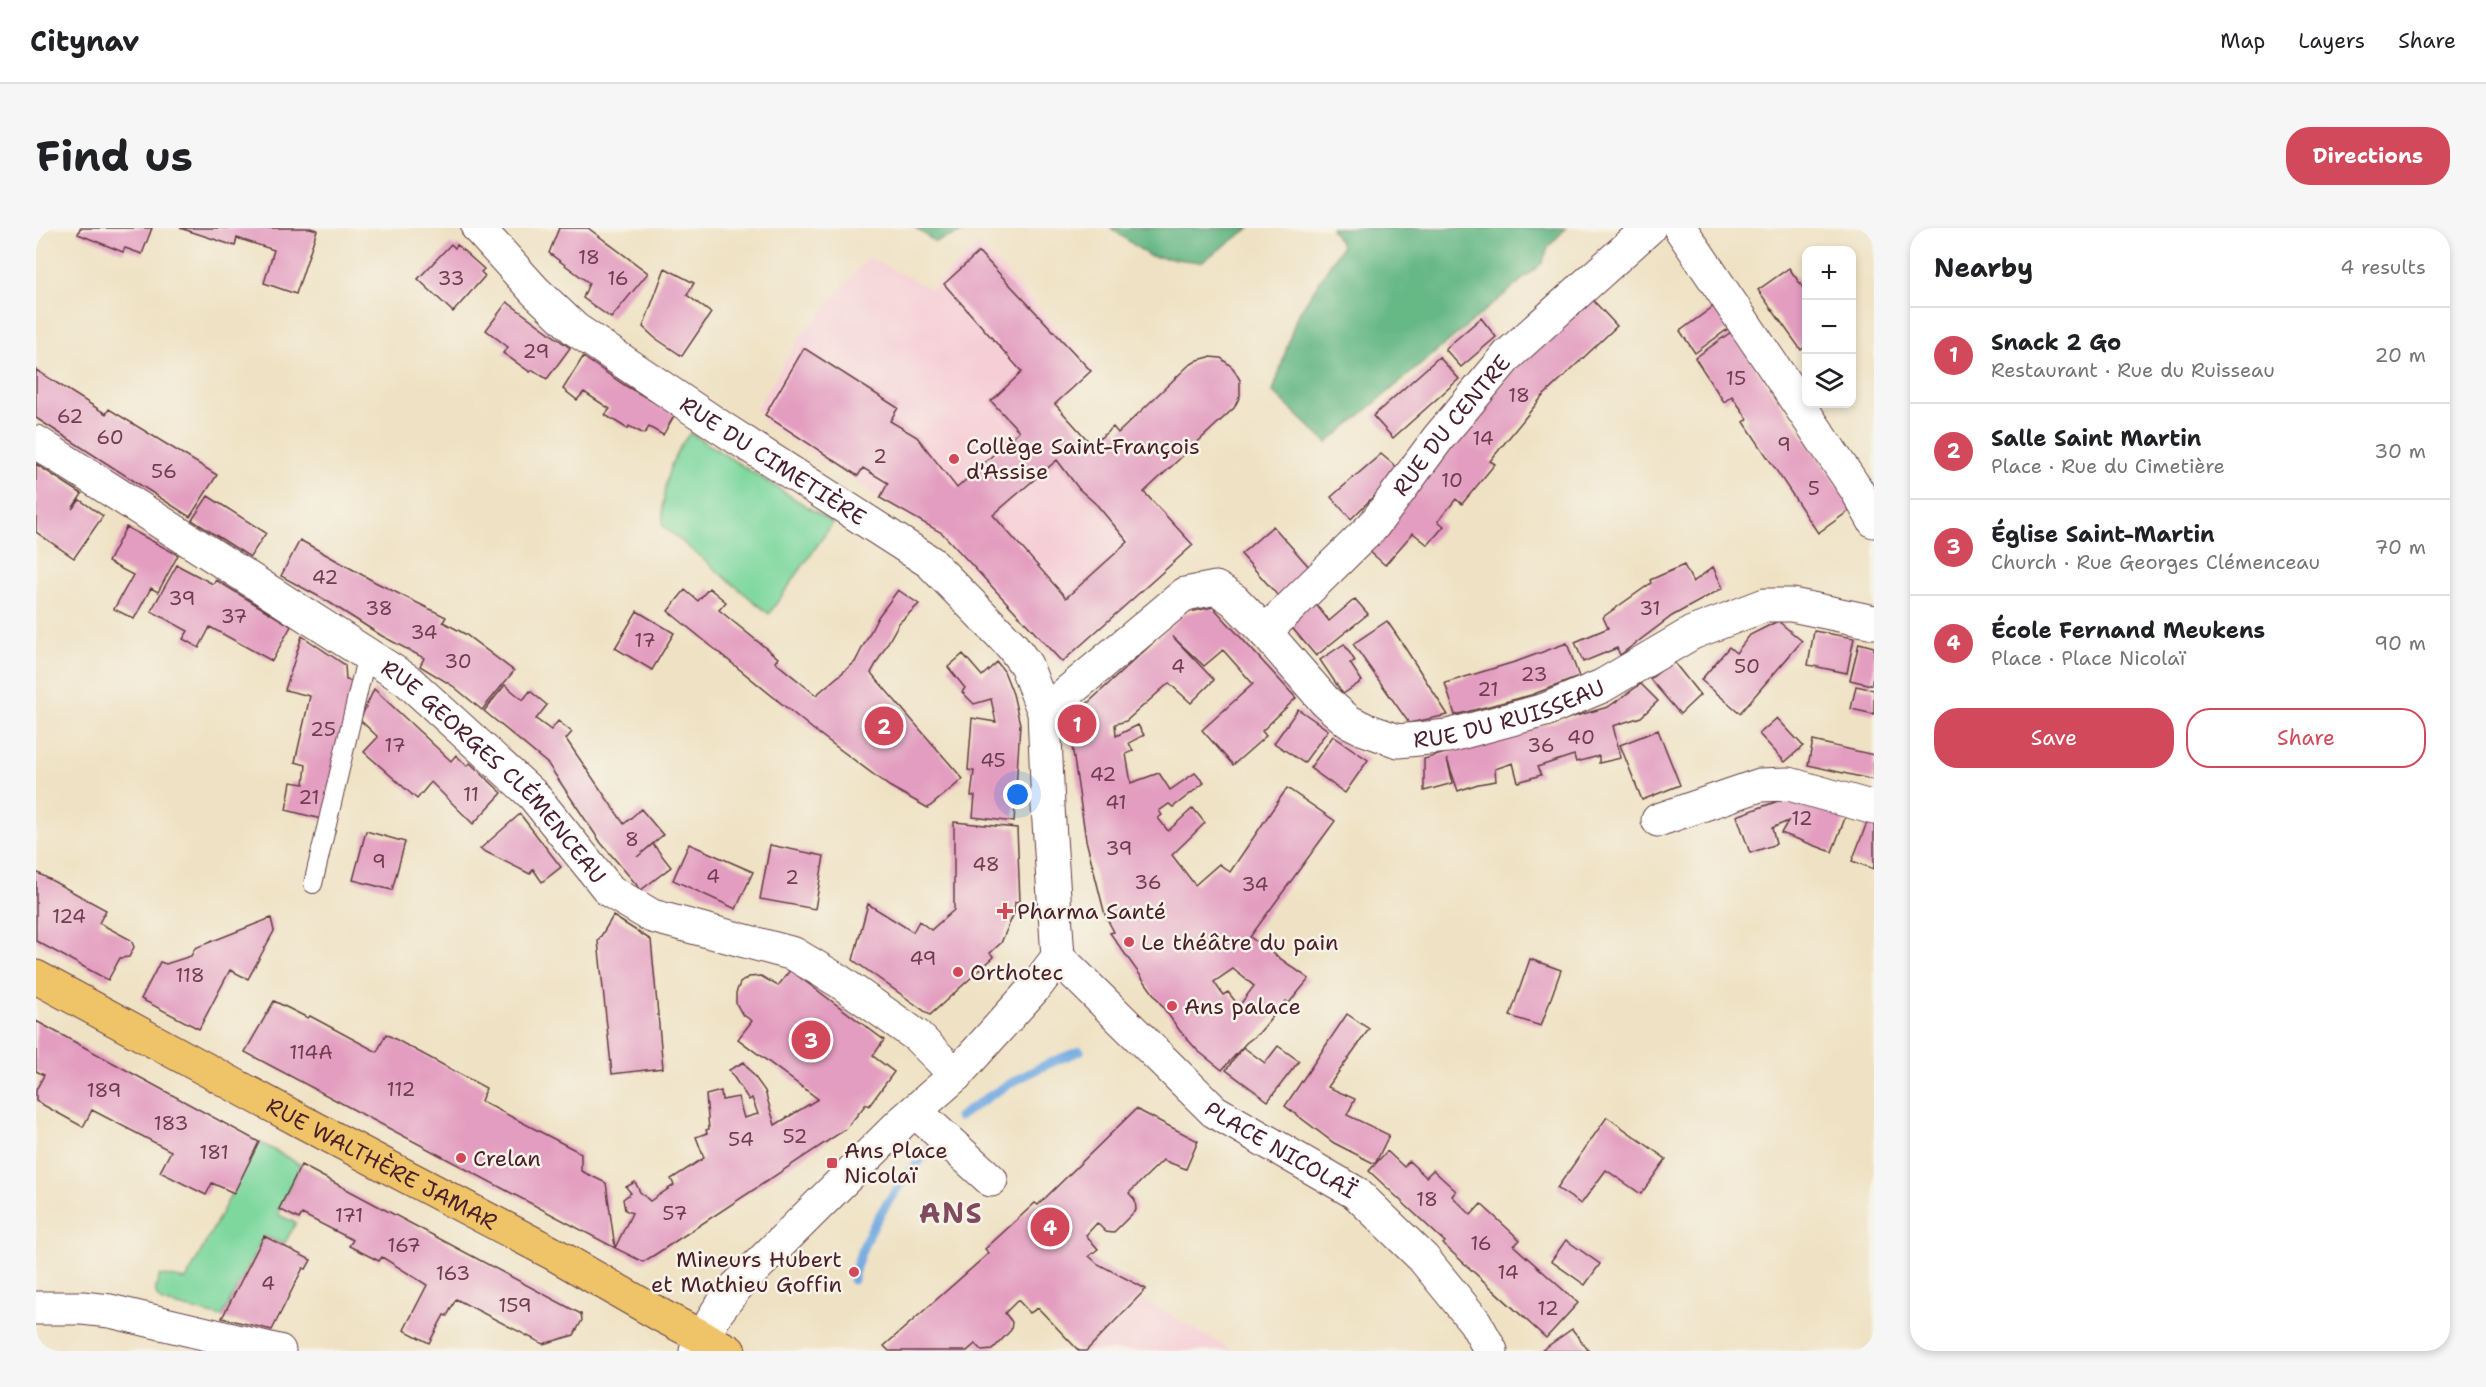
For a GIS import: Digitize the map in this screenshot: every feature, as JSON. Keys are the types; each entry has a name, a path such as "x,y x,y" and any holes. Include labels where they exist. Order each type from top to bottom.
{"main road":[{"name":"RUE WALTHÈRE JAMAR","path":"36,976 301,1121 554,1254 709,1347"}],"street":[{"name":"RUE DU CIMETIÈRE","path":"478,228 535,291 575,329 722,428 930,562 1012,646 1026,665 1044,712"},
{"name":"RUE DU CENTRE","path":"1265,632 1373,526 1439,437 1508,355 1649,228"},
{"path":"1680,228 1856,489 1874,521"},
{"name":"RUE GEORGES CLÉMENCEAU","path":"36,442 406,680 533,795 610,891 652,916 794,954 839,981 917,1036 956,1075"},
{"name":"RUE DU RUISSEAU","path":"1044,712 1185,594 1216,588 1234,600 1325,701 1348,721 1398,741 1448,736 1545,710 1602,686 1692,633 1765,605 1792,605 1874,622"},
{"path":"709,1347 717,1312 736,1287 915,1111 956,1075 1037,985 1058,957 1048,818 1044,712"},
{"path":"1658,820 1760,785 1789,784 1874,808"},
{"name":"PLACE NICOLAÏ","path":"1058,957 1214,1111 1356,1192 1423,1258 1475,1322 1491,1351"},
{"path":"915,1111 991,1180"},
{"path":"36,1308 82,1308 110,1311 279,1351"}],"lane":[{"path":"313,884 367,654"}],"shaded area":[{"name":"Collège Saint-François d'Assise","path":"979,244 1098,371 1059,402 1099,452 1079,489 1098,508 1110,496 1144,492 1196,549 1062,666 936,535 762,421 764,415 755,411 799,338 868,257 931,289"},
{"path":"1142,1298 1180,1321 1234,1351 1086,1351"}],"green space":[{"path":"916,228 974,228 935,242"},
{"path":"1111,228 1250,228 1201,262 1149,256"},
{"path":"1331,228 1566,228 1549,246 1542,263 1327,443 1273,392 1296,318 1342,246"},
{"path":"690,433 833,523 769,614 663,526 665,488 671,465"},
{"path":"259,1142 301,1165 279,1209 279,1215 296,1223 284,1244 264,1236 222,1317 162,1302 156,1293 160,1275 186,1280"}],"building":[{"path":"80,228 152,228 142,254 125,248 123,252 78,234"},
{"path":"180,228 310,228 317,230 296,294 264,283 274,250 237,238 235,246"},
{"path":"559,228 588,228 648,273 611,318 583,298 589,283 549,253"},
{"path":"451,244 455,248 457,245 484,269 481,272 485,276 453,312 418,279"},
{"path":"979,252 1091,371 1055,404 1092,445 1113,427 1118,433 1188,366 1198,360 1209,357 1221,358 1233,368 1240,380 1240,396 1234,408 1144,492 1193,545 1062,662 942,533 880,498 888,483 863,468 858,476 765,415 804,348 898,408 890,421 917,437 957,488 1019,431 991,401 1022,372 944,284","holes":["1057,460 1079,489 1097,505 1128,542 1066,598 993,515"]},
{"path":"665,268 694,283 687,295 711,313 682,356 643,327"},
{"path":"1789,268 1802,286 1801,350 1758,290"},
{"path":"1590,297 1617,326 1542,397 1490,461 1495,464 1462,504 1456,499 1438,521 1444,526 1428,545 1413,533 1385,565 1367,549 1511,372"},
{"path":"507,302 570,348 547,379 533,370 530,372 503,353 508,347 486,330"},
{"path":"1714,306 1729,328 1695,353 1680,331"},
{"path":"1481,318 1496,337 1461,367 1445,349"},
{"path":"1731,332 1853,508 1818,533 1744,422 1748,419 1732,396 1724,402 1695,358"},
{"path":"583,357 626,386 675,414 663,435 649,427 644,434 629,426 628,429 605,415 610,409 584,392 577,400 563,389"},
{"path":"1439,357 1459,379 1393,438 1373,416"},
{"path":"36,370 106,414 109,409 217,475 190,517 36,418"},
{"path":"1381,454 1400,470 1351,519 1331,497"},
{"path":"36,464 82,494 72,509 80,500 103,516 74,558 36,532"},
{"path":"208,496 266,533 250,557 192,520"},
{"path":"1273,526 1310,568 1278,596 1241,554"},
{"path":"126,527 178,555 158,592 151,588 134,619 114,609 133,575 108,562"},
{"path":"300,540 375,582 446,617 443,622 465,634 514,671 482,710 453,686 420,666 424,658 382,636 327,601 281,576"},
{"path":"177,565 213,584 216,580 291,626 272,661 210,627 199,648 183,639 188,631 151,611"},
{"path":"1684,565 1693,582 1713,567 1723,588 1672,616 1620,655 1617,648 1583,662 1575,642 1608,628 1603,617 1651,583 1650,580"},
{"path":"709,588 726,602 719,610 778,658 775,662 816,695 855,662 878,617 898,590 919,604 899,623 871,673 963,779 928,808 889,786 814,730 668,611 685,590 698,601"},
{"path":"1355,599 1368,614 1316,656 1288,623 1314,602 1329,621"},
{"path":"1213,607 1296,698 1262,731 1266,736 1233,765 1202,730 1253,684 1223,650 1204,666 1172,636 1214,680 1191,703 1169,683 1126,721 1115,724 1116,736 1138,725 1144,735 1129,743 1133,751 1126,754 1131,783 1159,773 1170,790 1195,773 1204,783 1173,807 1169,804 1159,811 1162,815 1158,818 1168,831 1193,808 1205,823 1172,855 1195,885 1219,864 1230,872 1287,788 1335,821 1250,937 1309,979 1289,1003 1286,1001 1259,1033 1246,1043 1222,1070 1198,1051 1180,1031 1110,933 1114,932 1105,915 1086,840 1069,725 1075,715 1185,613","holes":["1233,969 1254,986 1239,1006 1228,992 1223,995 1214,982"]},
{"path":"637,611 674,633 652,670 615,648"},
{"path":"1387,621 1448,715 1409,723 1353,644"},
{"path":"1778,621 1802,641 1740,713 1701,680 1729,647 1736,653 1750,635"},
{"path":"1814,631 1854,638 1847,673 1808,665"},
{"path":"302,636 345,665 346,680 355,682 325,820 286,810 291,782 304,784 306,765 295,762 310,696 285,690"},
{"path":"1567,643 1579,677 1531,695 1455,715 1445,683 1518,661"},
{"path":"1859,643 1874,647 1874,673 1871,685 1850,680"},
{"path":"1344,644 1355,661 1350,663 1362,681 1343,694 1320,660"},
{"path":"963,654 982,676 997,662 1004,671 1013,694 1020,724 1014,822 973,817 975,796 971,796 974,771 968,770 972,718 996,722 991,699 974,704 962,692 965,688 948,667"},
{"path":"1673,661 1700,695 1680,714 1650,679"},
{"path":"1641,684 1658,701 1641,717 1613,726 1621,758 1599,763 1599,756 1576,762 1574,755 1537,767 1541,775 1518,782 1513,763 1495,769 1496,781 1458,791 1447,759 1453,783 1424,791 1424,759 1608,707"},
{"path":"505,685 523,700 530,691 547,705 536,719 551,730 558,721 572,732 566,739 624,824 641,809 663,835 637,857 653,844 671,867 641,890 601,843 548,764 484,711"},
{"path":"1856,686 1874,690 1874,714 1851,709"},
{"path":"374,689 451,761 456,755 467,766 470,763 502,793 473,824 431,782 417,799 364,752 378,737 360,720"},
{"path":"1298,709 1328,730 1304,763 1274,743"},
{"path":"1777,718 1803,746 1785,762 1759,734"},
{"path":"1658,730 1680,785 1642,800 1620,745"},
{"path":"1333,736 1368,760 1345,793 1310,768"},
{"path":"1813,741 1874,755 1874,780 1808,765"},
{"path":"1794,795 1847,813 1832,852 1781,833 1788,821 1772,828 1776,844 1750,853 1737,816"},
{"path":"520,814 561,867 542,882 533,869 530,874 480,849"},
{"path":"1868,820 1874,823 1874,869 1852,861"},
{"path":"954,822 1017,828 1020,901 1015,902 1014,913 1001,943 990,953 994,957 930,1015 853,960 868,904 913,932 919,921 931,930 954,910"},
{"path":"366,831 405,842 392,890 353,880"},
{"path":"689,844 753,872 736,909 673,880"},
{"path":"770,845 824,856 815,909 760,899"},
{"path":"36,872 106,910 99,923 131,940 134,947 129,957 120,958 108,980 36,941"},
{"path":"613,916 651,940 663,1068 612,1074 598,941"},
{"path":"271,918 274,931 248,979 230,970 199,1029 141,999 160,962 166,964 191,956 195,948"},
{"path":"1530,959 1561,970 1541,1026 1510,1016"},
{"path":"790,970 884,1040 873,1056 894,1072 869,1106 866,1104 846,1129 656,1254 643,1262 615,1248 632,1213 625,1210 623,1199 631,1193 626,1187 635,1182 640,1192 650,1201 674,1185 671,1179 704,1158 696,1137 707,1133 706,1130 709,1129 706,1095 721,1091 722,1100 738,1097 744,1118 758,1114 752,1098 749,1100 729,1070 744,1062 765,1091 775,1125 818,1099 738,1039 752,1021 742,1014 736,1003 736,993 740,983 749,977 761,976 778,986"},
{"path":"274,1001 308,1018 310,1016 377,1052 386,1034 486,1088 481,1101 581,1153 581,1171 606,1183 615,1248 245,1052"},
{"path":"1347,1014 1369,1029 1328,1087 1355,1099 1347,1115 1389,1135 1375,1164 1334,1143 1285,1106"},
{"path":"36,1021 259,1142 234,1193 212,1183 206,1195 160,1172 171,1151 92,1110 83,1127 36,1101 36,1090 44,1075 36,1071"},
{"path":"1278,1046 1299,1061 1268,1101 1226,1070 1243,1047 1265,1063"},
{"path":"1136,1109 1198,1141 1186,1169 1163,1160 1129,1193 1135,1200 1136,1210 1113,1233 1106,1232 1097,1223 1086,1235 1098,1249 1089,1256 1098,1264 1146,1289 1086,1351 1079,1351 1038,1308 1030,1313 1018,1300 1005,1313 1012,1322 1011,1330 992,1350 982,1351 975,1344 967,1351 889,1351 884,1346 989,1253 985,1249 1035,1203 1038,1205"},
{"path":"1607,1117 1666,1159 1641,1194 1606,1170 1581,1204 1557,1188"},
{"path":"1387,1151 1404,1167 1409,1161 1426,1177 1433,1170 1456,1191 1452,1196 1471,1215 1481,1204 1520,1240 1514,1246 1578,1303 1546,1338 1443,1244 1445,1242 1369,1171"},
{"path":"301,1165 581,1314 582,1320 574,1335 543,1344 456,1299 447,1316 444,1315 429,1343 404,1330 427,1285 382,1257 379,1261 349,1246 353,1240 302,1214 299,1219 279,1209"},
{"path":"264,1236 311,1260 306,1269 303,1268 272,1330 222,1318"},
{"path":"1566,1240 1600,1264 1585,1285 1551,1261"},
{"path":"1572,1329 1589,1351 1541,1351"}],"waterway":[{"path":"959,1117 1017,1080 1047,1064 1080,1051"},
{"path":"853,1280 858,1261 874,1224 910,1172 936,1143"}],"place":[{"name":"Collège Saint-François d'Assise","path":"954,459"},
{"name":"Snack 2 Go","path":"1077,724"},
{"name":"Salle Saint Martin","path":"884,726"},
{"name":"Pharma Santé","path":"1005,911"},
{"name":"Le théâtre du pain","path":"1129,942"},
{"name":"Orthotec","path":"958,972"},
{"name":"Ans palace","path":"1172,1006"},
{"name":"Église Saint-Martin","path":"811,1040"},
{"name":"Crelan","path":"461,1158"},
{"name":"Ans Place Nicolaï","path":"832,1163"},
{"name":"École Fernand Meukens","path":"1050,1227"},
{"name":"Mineurs Hubert et Mathieu Goffin","path":"854,1272"}],"district":[{"name":"ANS","path":"951,1213"}]}
